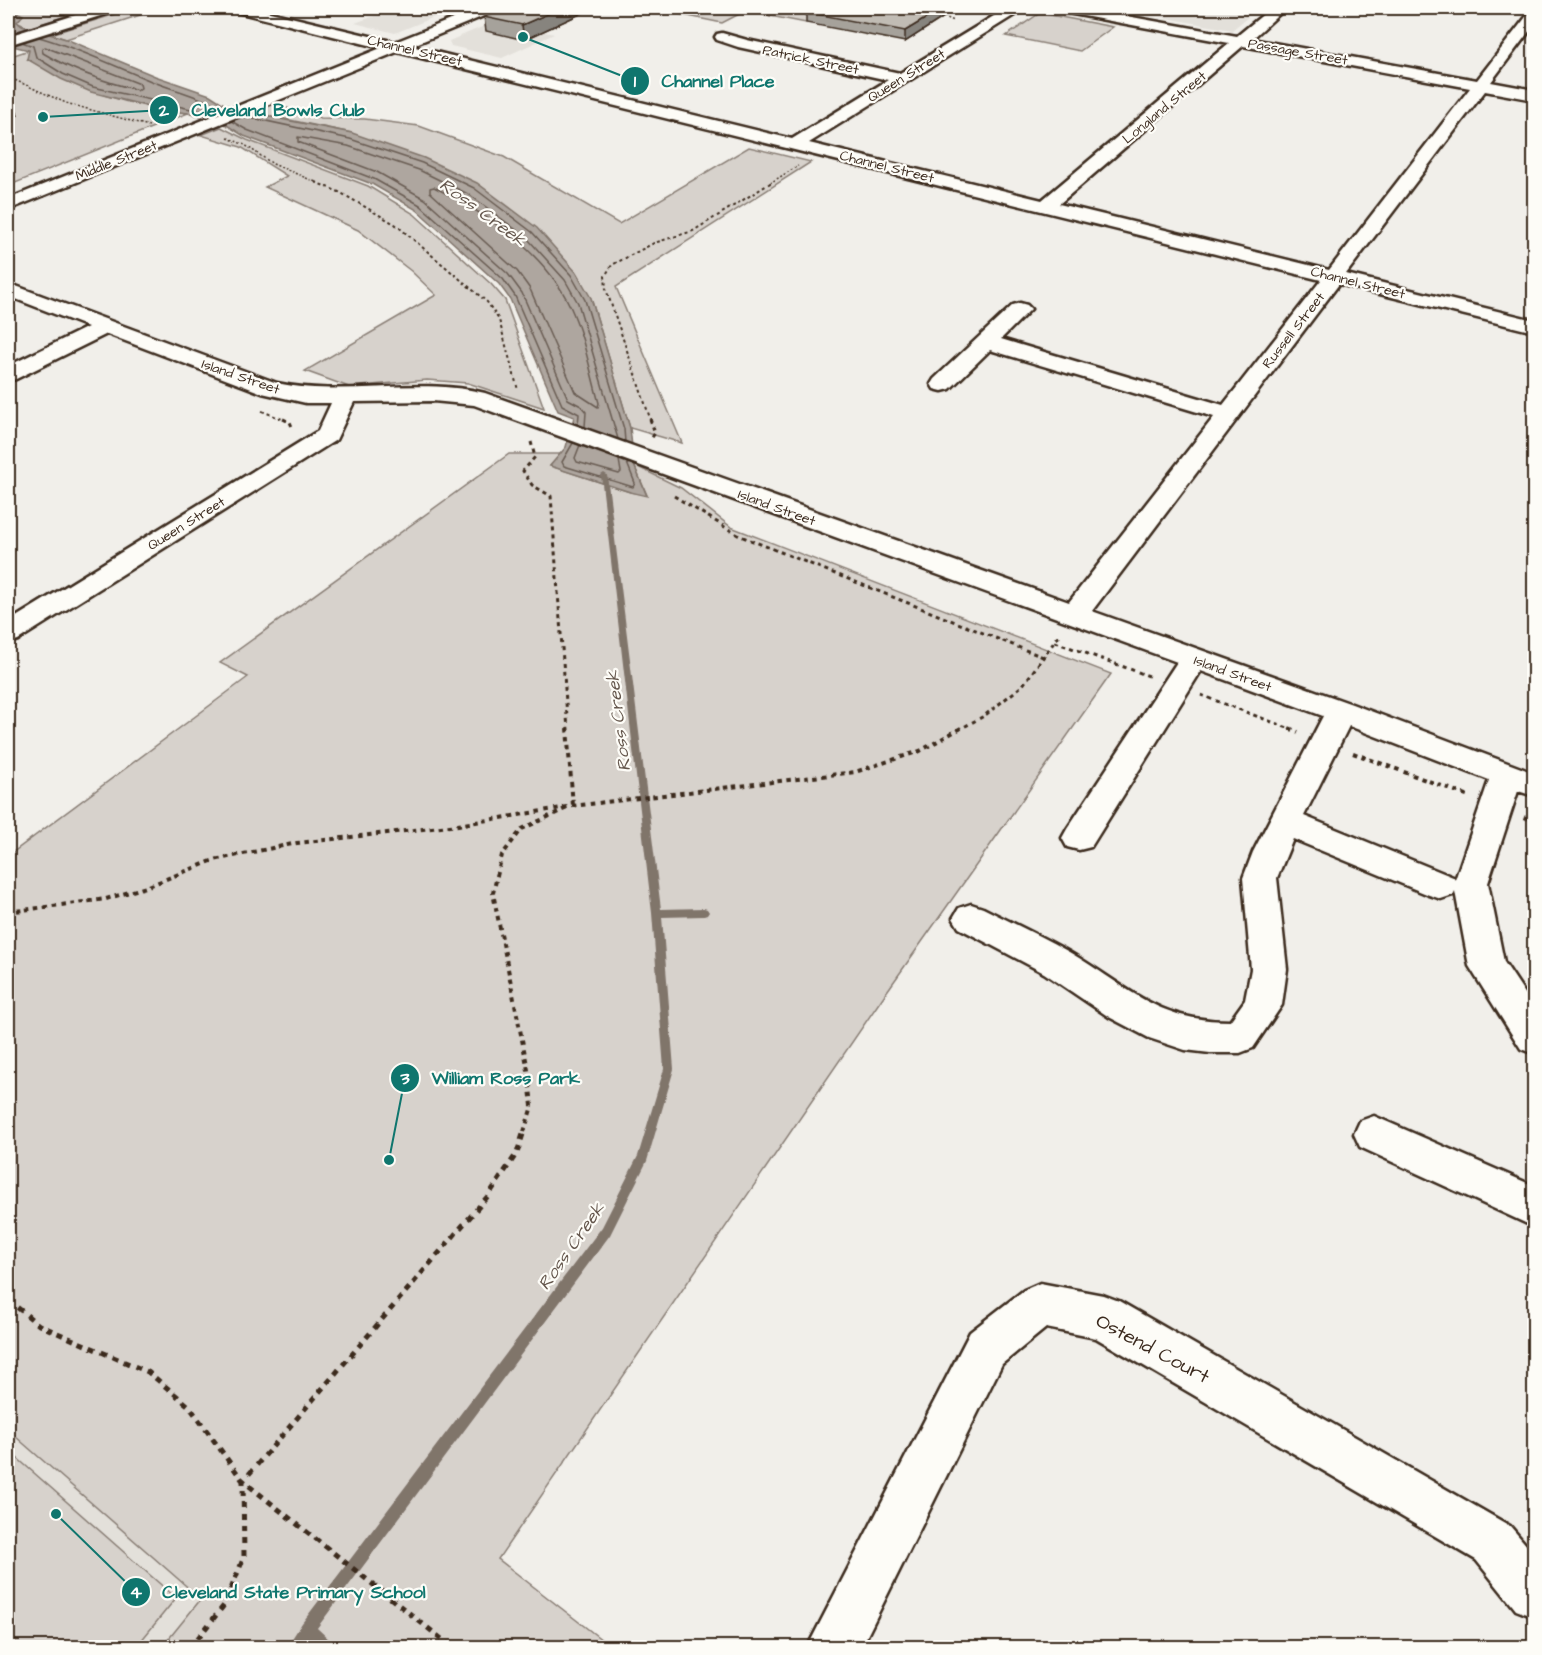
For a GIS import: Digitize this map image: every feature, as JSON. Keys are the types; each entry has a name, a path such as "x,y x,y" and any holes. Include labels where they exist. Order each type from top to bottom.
{"street":[{"path":"8,41 111,8"},
{"name":"Channel Street","path":"238,8 797,143 1534,326"},
{"name":"Middle Street","path":"8,205 491,8"},
{"name":"Queen Street","path":"797,143 1016,8"},
{"name":"Passage Street","path":"1062,8 1534,95"},
{"name":"Longland Street","path":"1047,205 1279,8"},
{"name":"Russell Street","path":"1073,615 1534,16"},
{"name":"Patrick Street","path":"722,37 742,44 901,78"},
{"name":"Island Street","path":"8,289 259,385 306,396 433,394 477,398 1341,711 1513,789"},
{"path":"942,384 1020,309"},
{"path":"8,374 104,327"},
{"path":"986,342 1228,414"},
{"name":"Queen Street","path":"8,634 328,435 346,395"},
{"path":"1079,838 1194,659"},
{"path":"971,918 1057,963 1138,1017 1173,1032 1213,1039 1240,1037 1263,1005 1269,969 1260,878 1285,822 1341,711"},
{"path":"1513,789 1471,883 1487,966 1534,1038"},
{"path":"1285,822 1441,886"},
{"path":"1374,1134 1534,1208 1534,1205"},
{"name":"Ostend Court","path":"832,1647 986,1348 1040,1305 1103,1317 1493,1543 1534,1592"}],"path":[{"path":"933,14 946,16 947,20 956,22"},
{"path":"8,76 66,103 191,130 207,130 245,145 273,164 339,192 395,224 487,302 499,320 518,391"},
{"path":"638,456 655,433 606,289 605,276 612,265 654,243 693,231 823,150"},
{"path":"260,410 290,422 293,430"},
{"path":"522,439 533,443 535,457 524,471 532,485 551,496 573,806"},
{"path":"668,492 690,508 738,535 1043,657"},
{"path":"8,912 106,899 146,887 214,860 297,843 458,825 573,806 855,771 920,752 984,716 1023,685 1073,615"},
{"path":"1054,642 1326,743 1513,789 1534,821"},
{"path":"190,1647 225,1604 244,1557 243,1481 488,1196 517,1153 532,1106 528,1070 493,893 502,855 522,829 573,806"},
{"path":"8,1300 39,1325 148,1372 189,1406 243,1481 453,1647"}],"shaded area":[{"path":"8,8 91,8 29,28 16,22 22,15"},
{"path":"135,8 162,8 66,39 51,34"},
{"path":"396,8 434,8 449,11 395,33 355,23"},
{"path":"649,8 727,8 745,11 722,23"},
{"path":"758,8 788,8 822,14 806,23 750,12"},
{"path":"1112,8 1259,8 1232,30"},
{"path":"1040,13 1113,27 1080,51 1006,36"},
{"path":"496,21 554,34 502,58 451,46 449,41"},
{"path":"29,50 28,59 86,88 145,106 188,113 8,186 8,57"},
{"path":"273,104 321,118 365,119 419,126 504,157 619,224 749,147 811,162 616,287 682,443 630,428 591,298 352,133 251,112"},
{"path":"221,127 247,140 368,186 414,214 491,284 505,300 544,408 468,383 427,380 349,387 305,371 436,295 411,271 358,230 265,187 287,176 241,147 201,135"},
{"path":"509,454 561,454 550,466 630,492 647,495 634,465 681,488 731,527 1111,674 883,997 498,1559 611,1647 162,1647 201,1599 8,1430 8,856 248,677 220,663"},
{"path":"8,1430 202,1599 162,1647 8,1647"},
{"path":"8,1450 176,1598 136,1647 8,1647"}],"water":[{"path":"8,9 23,15 17,22 22,26 66,39 155,76 210,95 224,104 260,115 352,133 424,158 477,183 537,228 576,272 591,298 630,428 634,465 647,496 550,466 566,447 574,417 558,411 510,299 499,284 417,210 372,184 244,136 225,124 188,113 163,110 91,92 61,79 27,59 29,50 8,45"}],"building":[{"path":"506,8 561,8 522,25 484,17"},
{"path":"814,8 943,8 905,31 806,12"}],"waterway":[{"name":"Ross Creek","path":"604,475 657,913"},
{"path":"657,913 704,912"},
{"name":"Ross Creek","path":"308,1629 606,1231 643,1157 669,1069 657,913"},
{"name":"Ross Creek","path":"293,1648 308,1629"},
{"path":"308,1629 328,1648"}],"place":[{"name":"Channel Place","path":"523,37"},
{"name":"Cleveland Bowls Club","path":"43,117"},
{"name":"William Ross Park","path":"389,1160"},
{"name":"Cleveland State Primary School","path":"56,1514"}]}
